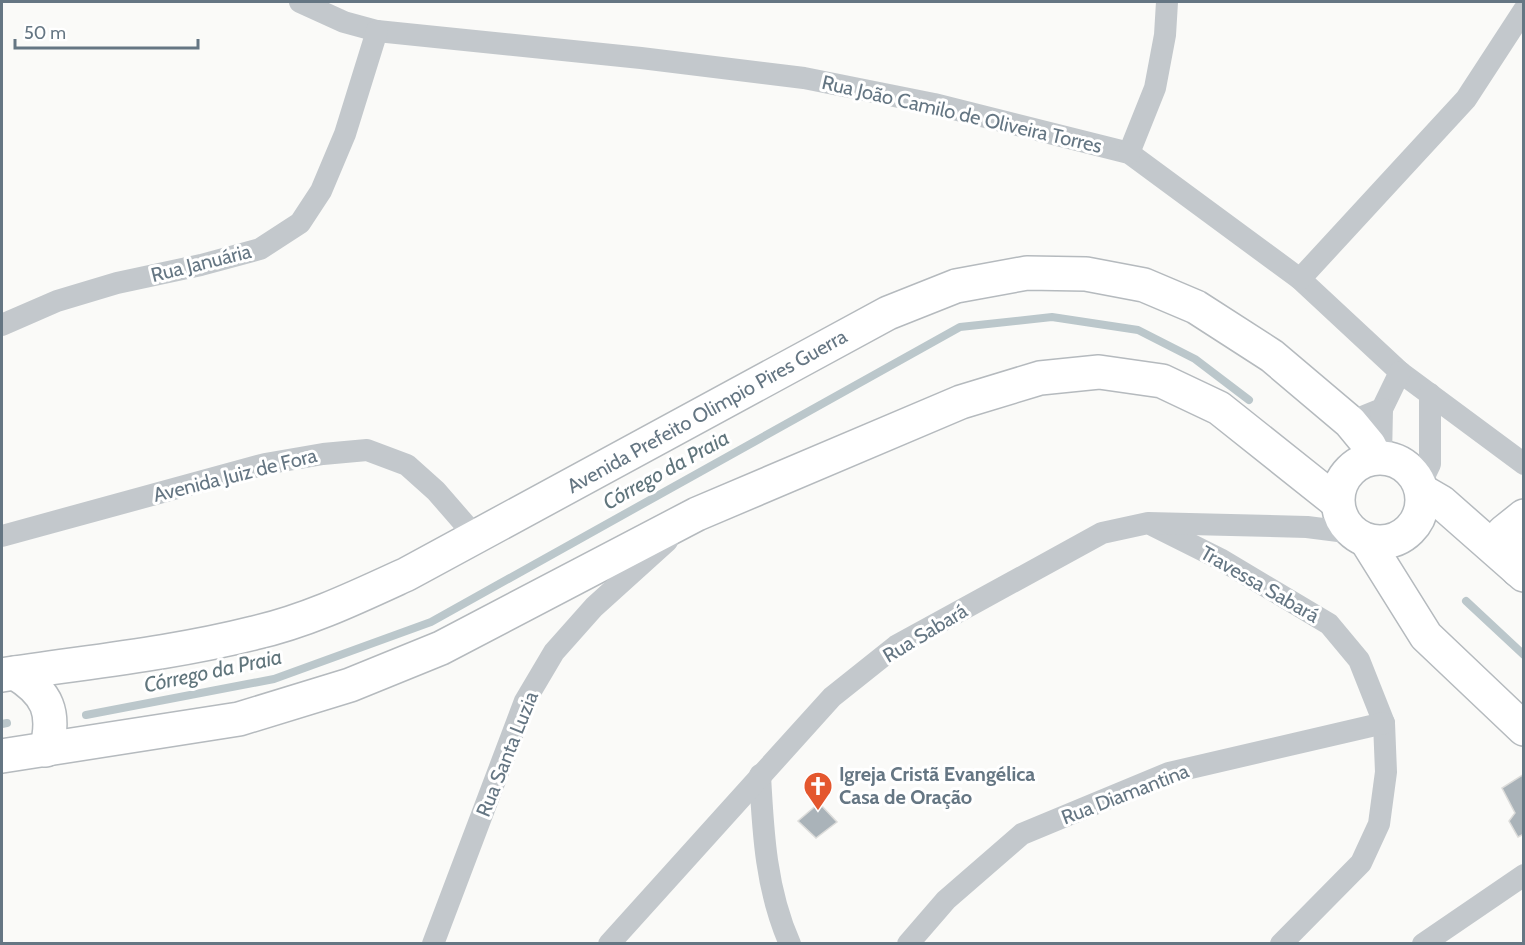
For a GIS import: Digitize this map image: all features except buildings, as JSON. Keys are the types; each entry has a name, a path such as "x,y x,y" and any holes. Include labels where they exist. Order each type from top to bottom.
{"main road":[{"name":"Avenida Prefeito Olimpio Pires Guerra","path":"8,674 170,651 256,633 329,609 407,574 888,313 956,286 1027,273 1086,274 1144,285 1196,307 1272,356 1350,422 1378,457"},
{"path":"2,756 239,719 350,686 441,648 697,514 961,402 1040,378 1099,372 1162,381 1219,408 1348,521 1378,542 1391,541 1403,536 1419,516 1422,503 1421,488 1413,473 1403,464 1390,458 1378,457 1363,460 1352,467 1343,477 1338,489 1348,521 1426,636 1524,729"},
{"path":"1421,488 1441,502 1521,573"},
{"path":"1521,573 1508,556 1504,532 1524,516"},
{"path":"8,674 29,682 42,695 51,723 46,750"}],"street":[{"name":"Rua João Camilo de Oliveira Torres","path":"300,2 344,22 377,31 641,58 804,78 934,104 1129,153 1300,279 1400,372 1524,464"},
{"path":"1129,153 1155,88 1165,35 1167,2"},
{"path":"1300,279 1466,99 1524,10"},
{"name":"Rua Januária","path":"2,325 57,301 117,283 201,265 260,249 300,223 321,191 345,134 377,31"},
{"path":"1378,457 1382,409 1400,372"},
{"path":"1421,488 1430,464 1430,394"},
{"path":"1350,422 1382,409"},
{"name":"Avenida Juiz de Fora","path":"2,536 265,464 323,453 367,450 407,465 436,491 476,537"},
{"name":"Rua Santa Luzia","path":"433,944 525,701 554,652 594,606 697,514"},
{"name":"Rua Sabará","path":"609,944 832,696 896,646 1102,533 1148,523 1307,526 1322,517 1348,521"},
{"name":"Travessa Sabará","path":"1148,523 1220,559 1329,624 1359,660 1384,723 1386,772 1379,824 1361,863 1281,944"},
{"name":"Rua Diamantina","path":"908,944 946,900 1022,834 1169,773 1384,723"},
{"path":"760,775 768,875 782,925 790,944"},
{"path":"1423,944 1524,875"}],"waterway":[{"name":"Córrego da Praia","path":"86,715 274,679 431,622 960,327 1052,317 1138,330 1195,359 1249,400"},
{"name":"Córrego da Praia","path":"1466,601 1524,655"},
{"name":"Córrego da Praia","path":"2,724 7,723"}],"place":[{"name":"Igreja Cristã Evangélica Casa de Oração","path":"818,812"}]}
